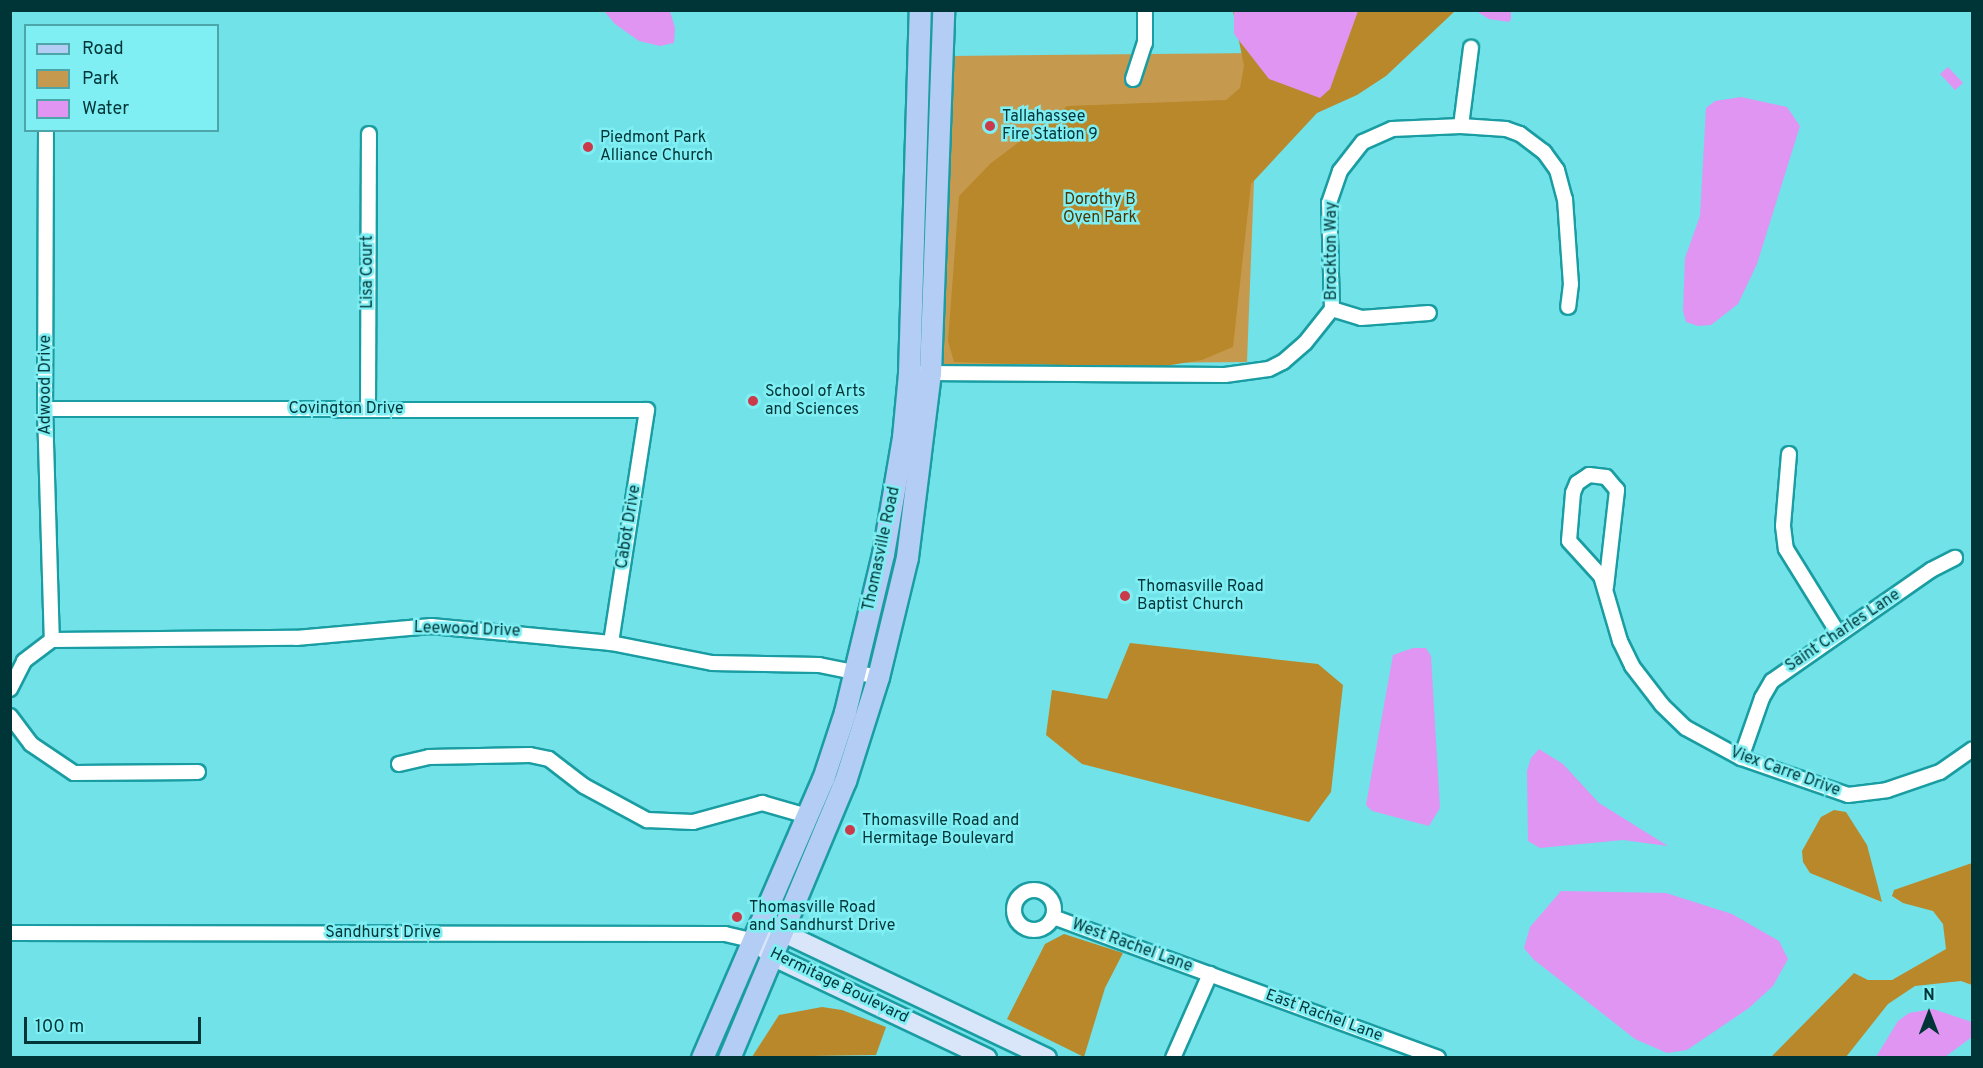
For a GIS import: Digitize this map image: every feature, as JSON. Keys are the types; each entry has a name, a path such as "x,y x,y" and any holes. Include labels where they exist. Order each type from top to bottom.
{"main road":[{"name":"Thomasville Road","path":"702,1058 755,941 823,779 856,671 891,509 909,373 920,10"},
{"name":"Thomasville Road","path":"729,1058 774,957 845,782 878,677 908,556 930,373 943,10"},
{"path":"918,74 941,74"},
{"path":"915,210 937,212"}],"street":[{"path":"1133,79 1145,43 1145,10"},
{"path":"1461,126 1471,48"},
{"name":"Brockton Way","path":"909,373 1225,375 1269,369 1305,344 1332,309 1329,203 1334,184 1350,156 1363,142 1385,131 1461,126 1506,129 1521,134 1544,152 1557,170 1565,199 1571,284 1568,307"},
{"name":"Adwood Drive","path":"46,132 45,409 52,640"},
{"name":"Lisa Court","path":"368,409 369,134"},
{"path":"1332,309 1361,318 1429,313"},
{"name":"Covington Drive","path":"45,409 647,410"},
{"name":"Cabot Drive","path":"611,643 647,410"},
{"path":"1789,454 1783,526 1786,549 1838,633"},
{"name":"Viex Carre Drive","path":"1606,587 1617,490 1606,477 1588,475 1577,483 1573,493 1568,533 1574,550 1591,562 1606,587 1620,640 1648,689 1686,728 1741,758 1848,795 1872,794 1940,772 1972,750"},
{"name":"Saint Charles Lane","path":"1741,758 1762,698 1772,681 1838,633 1955,558"},
{"name":"Leewood Drive","path":"52,640 296,638 431,626 611,643 712,663 819,665 878,677"},
{"path":"10,689 24,661 52,640"},
{"path":"10,716 31,744 74,773 198,772"},
{"path":"399,764 429,757 530,755 549,759 584,786 647,820 693,822 762,803 807,816"},
{"name":"West Rachel Lane","path":"1053,917 1210,974"},
{"name":"Sandhurst Drive","path":"10,933 725,934 755,941"},
{"name":"Hermitage Boulevard","path":"755,941 784,933 1047,1058"},
{"name":"Hermitage Boulevard","path":"755,941 774,957 987,1058"},
{"path":"1173,1058 1210,974"},
{"name":"East Rachel Lane","path":"1210,974 1438,1058"}],"green space":[{"name":"Dorothy B Oven Park","path":"1233,11 1455,11 1386,76 1357,95 1317,113 1251,184 1233,347 1202,360 1153,368 954,362 948,341 959,196 991,163 1067,106 1226,100 1240,88 1244,66"},
{"name":"Dorothy B Oven Park","path":"1259,53 1247,362 940,365 952,56"},
{"path":"1130,643 1318,664 1343,685 1331,792 1309,822 1082,764 1046,735 1052,690 1107,699"},
{"path":"1834,810 1846,812 1867,845 1882,902 1810,873 1803,862 1802,851 1821,817"},
{"path":"1972,863 1972,985 1961,981 1915,986 1888,1004 1846,1057 1771,1057 1854,973 1868,980 1892,980 1946,949 1943,924 1933,911 1903,903 1892,896 1894,890"},
{"path":"1064,934 1123,953 1105,988 1084,1057 1007,1019 1045,944"},
{"path":"822,1007 842,1010 886,1027 876,1055 752,1057 779,1015"}],"water":[{"path":"1234,10 1358,11 1330,89 1320,98 1269,79 1234,34"},
{"path":"604,11 670,11 675,28 674,43 660,46 639,41 615,24"},
{"path":"1476,11 1511,11 1511,19 1509,22 1489,19"},
{"path":"1948,67 1963,83 1955,90 1940,74"},
{"path":"1741,97 1787,107 1800,126 1757,264 1738,304 1711,325 1698,326 1686,322 1683,311 1685,258 1700,216 1706,108 1715,101"},
{"path":"1413,648 1426,648 1431,656 1440,808 1429,826 1372,811 1366,805 1393,655"},
{"path":"1539,749 1563,764 1599,803 1668,846 1623,840 1540,848 1528,841 1527,771 1531,758"},
{"path":"1561,891 1666,893 1732,914 1779,941 1788,959 1773,986 1749,1008 1687,1050 1667,1053 1635,1039 1533,959 1524,948 1530,927"},
{"path":"1933,1009 1972,1022 1972,1037 1945,1057 1876,1057 1898,1021 1909,1013"}],"place":[{"name":"Tallahassee Fire Station 9","path":"990,126"},
{"name":"Piedmont Park Alliance Church","path":"588,147"},
{"name":"School of Arts and Sciences","path":"753,401"},
{"name":"Thomasville Road Baptist Church","path":"1125,596"},
{"name":"Thomasville Road and Hermitage Boulevard","path":"850,830"},
{"name":"Thomasville Road and Sandhurst Drive","path":"737,917"}]}
